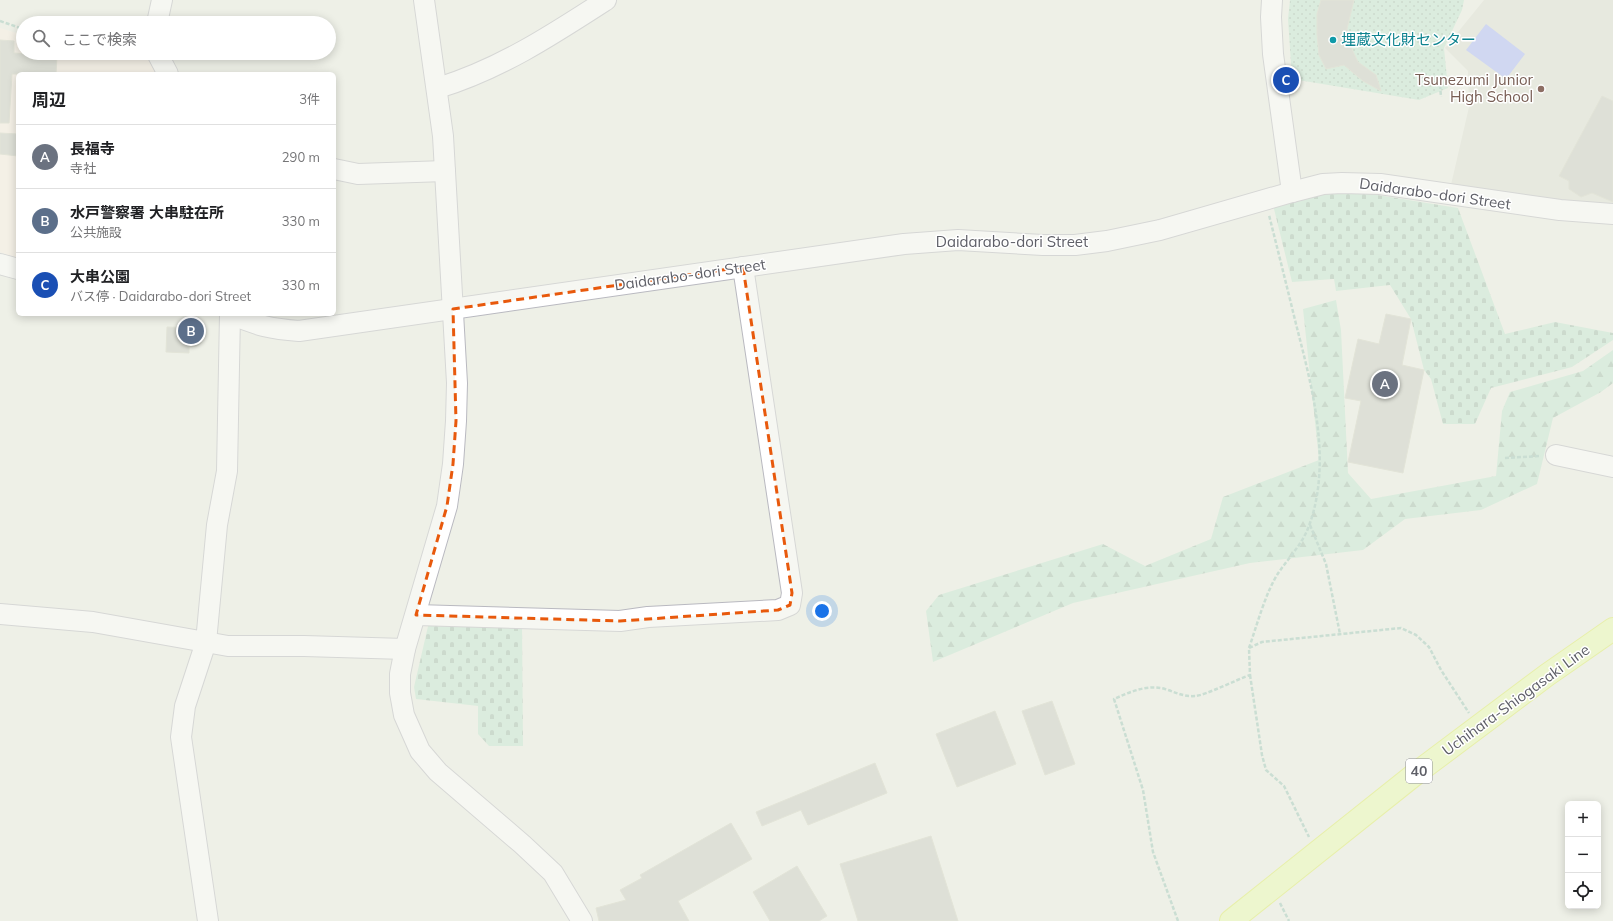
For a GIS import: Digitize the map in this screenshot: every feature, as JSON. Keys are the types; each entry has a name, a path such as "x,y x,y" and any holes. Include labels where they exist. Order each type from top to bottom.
{"main road":[{"name":"Uchihara-Shiogasaki Line","path":"1231,921 1478,726 1613,629"}],"street":[{"path":"159,16 162,0"},
{"path":"424,0 438,88 445,171 457,383 456,421 453,464 446,506 440,532 405,649 400,674 404,715 420,751 438,772 522,844 553,873 582,921"},
{"path":"438,88 469,79 502,64 606,0"},
{"path":"1272,0 1271,17 1273,54 1292,192"},
{"path":"160,60 167,72"},
{"path":"336,169 358,174 445,171"},
{"name":"Daidarabo-dori Street","path":"235,316 250,324 271,329 299,331 904,244 958,240 1043,245 1075,245 1107,241 1160,230 1265,199 1323,184 1362,183 1560,210 1613,214"},
{"path":"0,264 16,268"},
{"path":"416,615 620,621 648,617 778,610 790,605 792,593 743,267"},
{"path":"205,920 181,737 185,706 206,642 217,525 227,471 231,316"},
{"path":"1556,455 1613,467"},
{"path":"0,614 92,622 228,646 304,646 405,649"}],"path":[{"path":"0,21 16,27"},
{"path":"1440,85 1441,98"},
{"path":"1265,199 1314,401 1319,442 1319,484 1310,525 1296,550 1278,572 1262,610 1249,648 1250,674 1262,755 1266,770 1284,786 1307,834 1318,852"},
{"path":"1505,458 1556,455"},
{"path":"1310,525 1326,564 1340,634"},
{"path":"1249,648 1262,642 1401,628 1416,635 1429,647 1441,670 1478,726"},
{"path":"1178,921 1153,852 1143,790 1114,699 1129,692 1150,687 1165,689 1178,695 1196,696 1250,674"}],"highlighted area":[{"path":"743,267 792,593 790,605 778,610 620,621 416,615 447,506 453,464 456,421 453,309"}],"shaded area":[{"name":"Tsunezumi Junior High School","path":"1484,0 1613,0 1613,207 1450,189 1469,107 1468,71 1445,48"},
{"path":"0,28 16,33 16,60 149,60 158,72 16,72 16,258 0,252"}],"green space":[{"path":"1290,0 1464,0 1462,10 1444,48 1448,88 1419,100 1292,79 1288,19"},
{"path":"1365,193 1458,208 1505,334 1555,322 1613,333 1613,340 1572,367 1491,388 1475,424 1443,424 1431,379 1424,370 1411,319 1390,285 1336,291 1334,279 1292,282 1273,205 1318,194"},
{"path":"1336,300 1341,330 1348,473 1371,499 1496,476 1502,411 1510,392 1583,371 1613,350 1613,383 1601,392 1553,418 1537,484 1481,510 1405,519 1363,550 1250,563 1073,603 933,662 926,611 939,595 1103,544 1145,566 1211,539 1223,497 1319,460 1303,309"},
{"path":"429,622 522,622 523,746 489,746 478,734 478,706 416,699 414,687"}],"water":[{"path":"1486,24 1525,54 1506,79 1466,50"}],"building":[{"name":"埋蔵文化財センター","path":"1321,0 1354,0 1347,29 1351,47 1358,62 1376,75 1381,91 1363,81 1344,65 1326,69 1319,55 1317,34 1317,14"},
{"path":"0,40 14,41 14,53 16,53 16,60 57,60 56,72 16,72 16,74 12,74 9,123 0,123"},
{"path":"1602,96 1613,101 1613,202 1592,193 1581,197 1569,189 1569,181 1559,176"},
{"path":"0,133 16,134 16,156 0,154"},
{"path":"1386,314 1411,319 1402,365 1424,370 1403,473 1348,462 1361,401 1345,398 1358,339 1379,344"},
{"path":"167,327 203,328 201,343 197,346 189,347 189,353 166,352"},
{"path":"1052,701 1075,764 1045,775 1022,711"},
{"path":"995,711 1016,764 957,787 936,734"},
{"path":"875,763 887,793 808,825 801,810 762,826 756,812"},
{"path":"731,823 752,859 678,901 689,921 599,921 596,908 626,900 620,890 642,878 640,875"},
{"path":"931,836 958,921 858,921 840,864"},
{"path":"797,866 827,916 819,921 770,921 753,892"}],"place":[{"name":"埋蔵文化財センター","path":"1333,40"},
{"name":"大串公園","path":"1286,80"},
{"name":"Tsunezumi Junior High School","path":"1541,89"},
{"name":"水戸警察署 大串駐在所","path":"191,331"},
{"name":"長福寺","path":"1385,384"}]}
